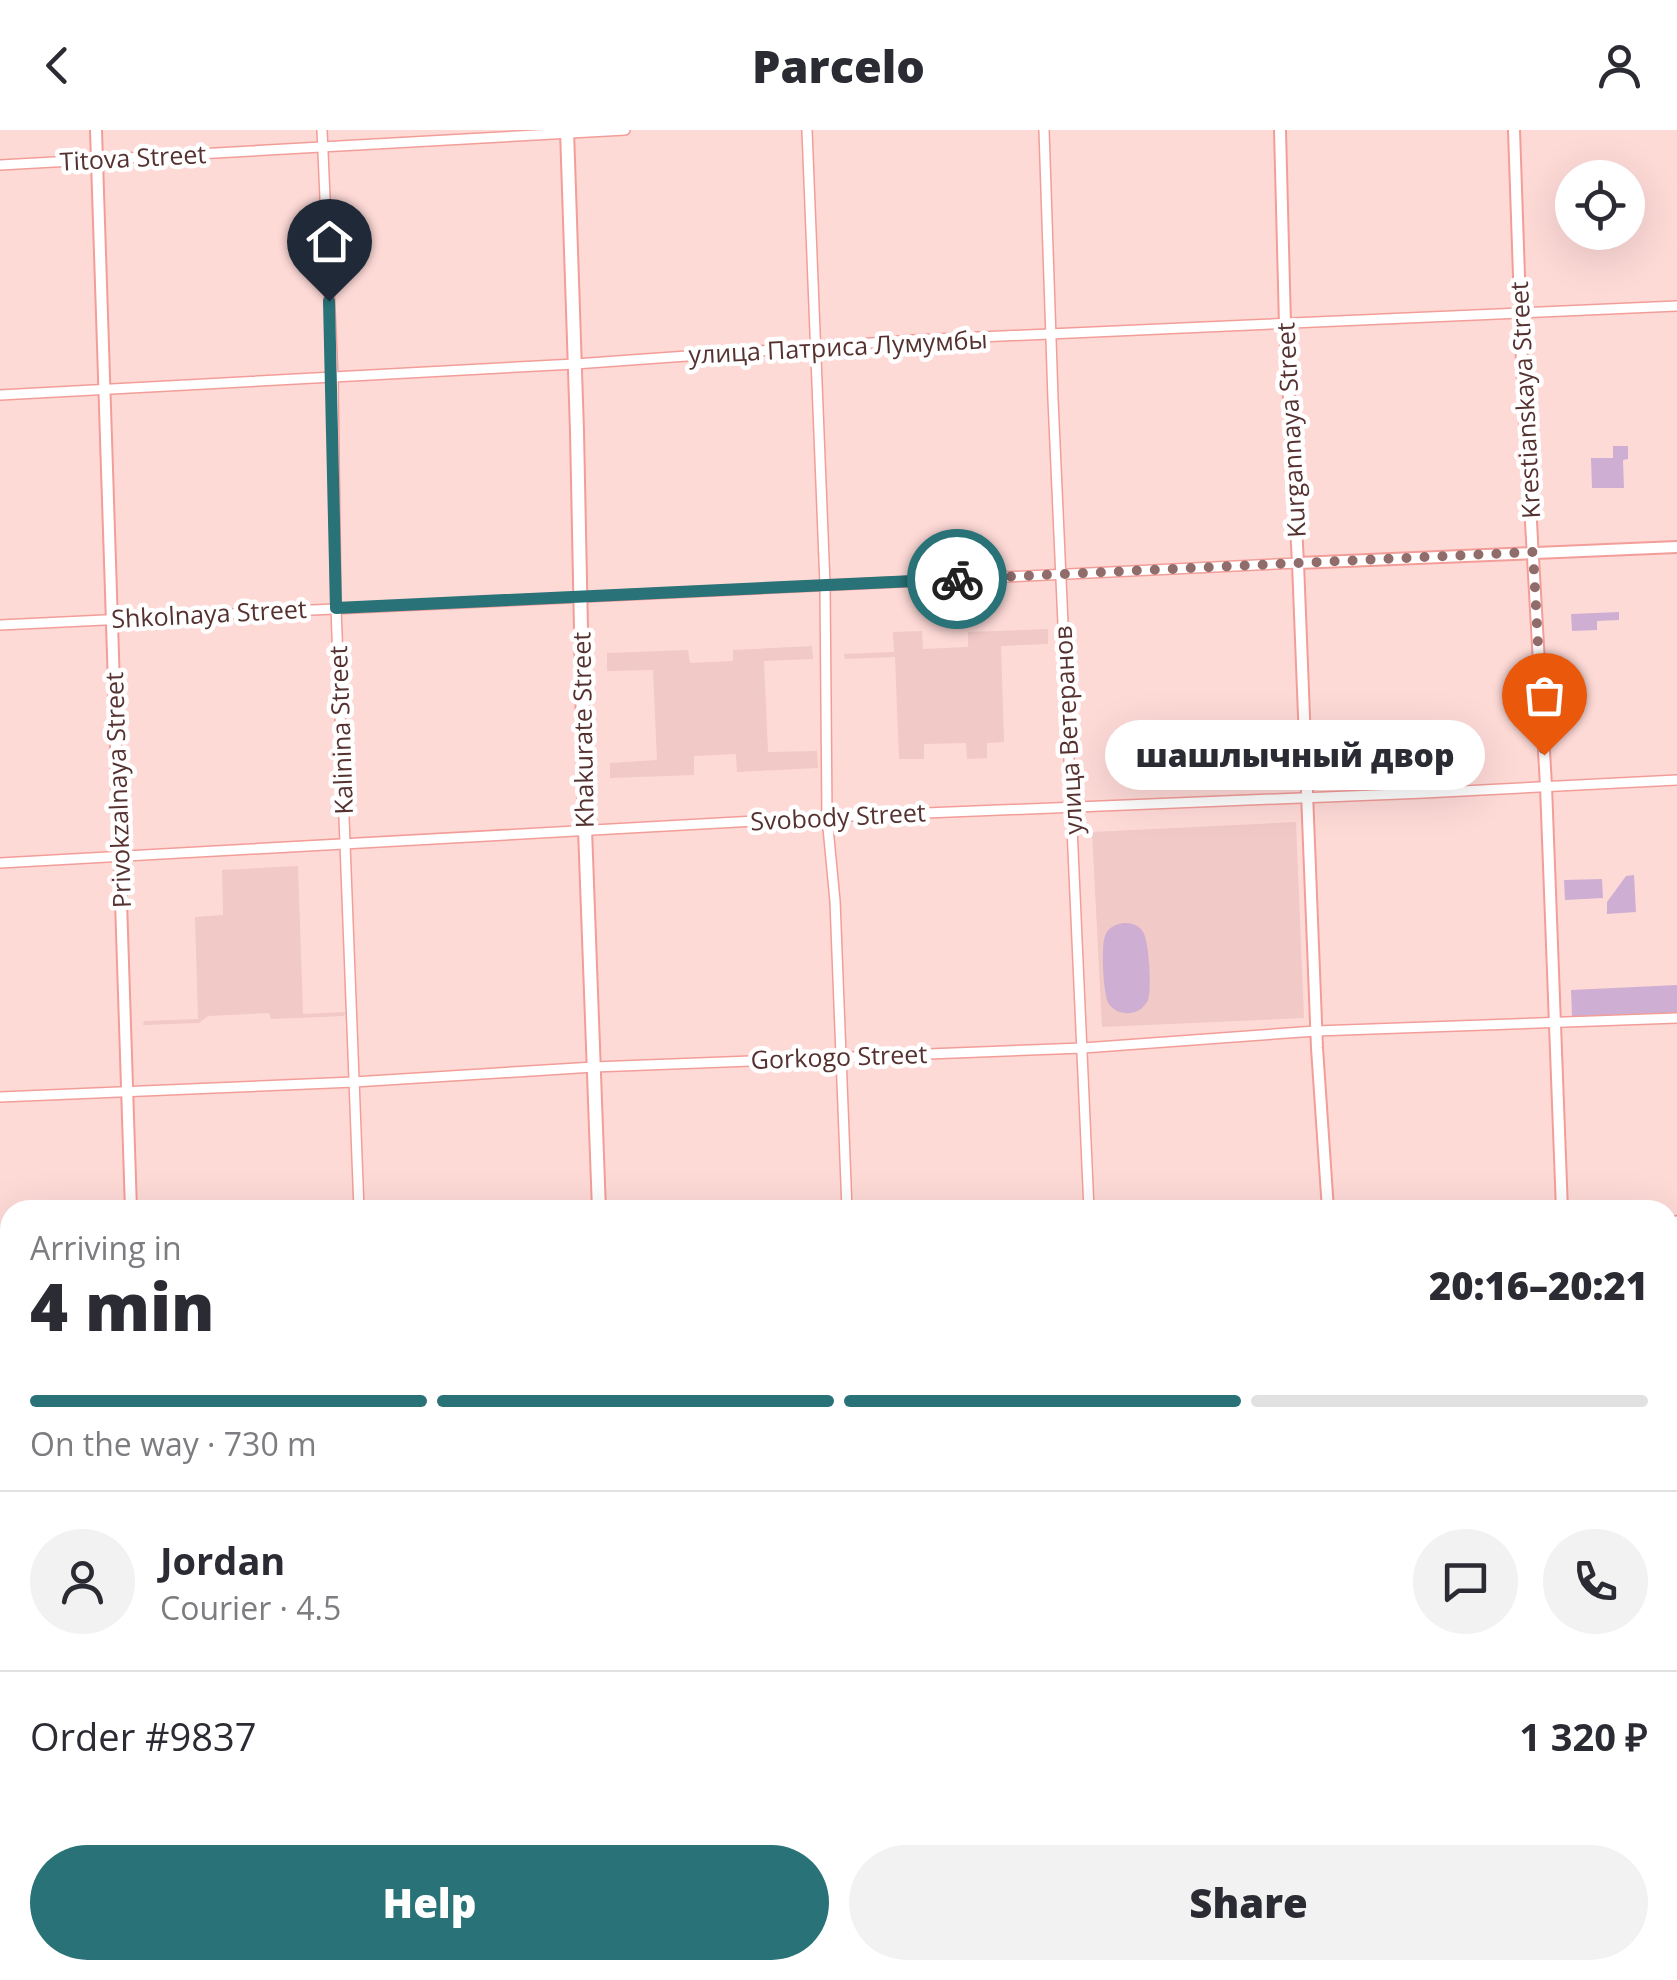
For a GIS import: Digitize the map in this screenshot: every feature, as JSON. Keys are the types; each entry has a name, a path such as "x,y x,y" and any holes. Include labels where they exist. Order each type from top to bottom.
{"main road":[{"name":"Khakurate Street","path":"566,132 599,1200"}],"street":[{"name":"Privokzalnaya Street","path":"96,130 130,1200"},
{"name":"Kalinina Street","path":"322,130 359,1200"},
{"name":"Titova Street","path":"0,166 625,130"},
{"path":"807,130 825,586 828,817 847,1200"},
{"name":"улица Ветеранов","path":"1044,130 1089,1200"},
{"name":"Kurgannaya Street","path":"1280,130 1316,1031 1327,1200"},
{"name":"Krestianskaya Street","path":"1514,130 1562,1200"},
{"name":"улица Патриса Лумумбы","path":"0,395 574,364 816,346 1677,306"},
{"name":"Shkolnaya Street","path":"0,625 1677,547"},
{"name":"Svobody Street","path":"0,863 828,817 1677,780"},
{"name":"Gorkogo Street","path":"0,1096 1083,1048 1316,1031 1677,1018"}],"shaded area":[{"path":"1613,446 1628,446 1628,459 1623,460 1624,488 1592,488 1591,458 1613,458"},
{"path":"1619,612 1619,620 1597,621 1597,630 1572,631 1571,614"},
{"path":"1048,629 1048,644 1001,646 1004,742 987,743 987,758 967,759 966,743 924,744 924,759 899,759 895,657 845,659 844,654 894,652 893,632 922,631 923,649 968,647 968,632"},
{"path":"812,646 813,659 764,661 768,752 817,751 818,768 737,772 736,754 694,756 694,775 610,778 610,763 657,760 653,670 607,671 607,653 688,650 690,663 733,661 733,650"},
{"path":"1296,822 1304,1018 1102,1027 1092,832"},
{"path":"298,866 303,1014 345,1012 344,1016 271,1019 269,1013 208,1016 199,1023 143,1025 144,1021 198,1019 195,917 223,915 222,870"},
{"path":"1634,875 1636,912 1607,914 1607,902 1626,876"},
{"path":"1602,879 1603,898 1565,900 1564,880"},
{"path":"1134,924 1143,932 1150,977 1146,1003 1138,1011 1127,1013 1109,1004 1103,970 1105,936 1110,928"},
{"path":"1677,985 1677,1013 1572,1017 1571,990"}],"way so far":[{"path":"957,579 1533,552 1544,755"}],"place":[{"name":"шашлычный двор","path":"1544,755"}],"route":[{"path":"329,301 336,608 957,579"}]}
